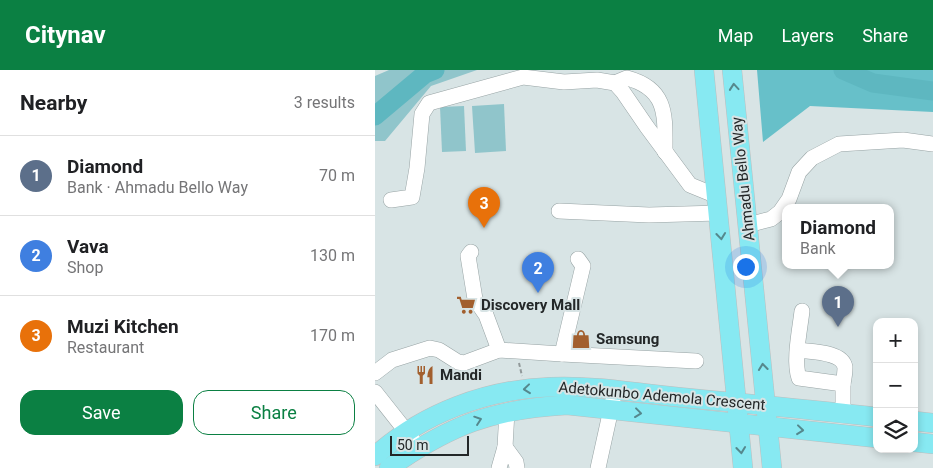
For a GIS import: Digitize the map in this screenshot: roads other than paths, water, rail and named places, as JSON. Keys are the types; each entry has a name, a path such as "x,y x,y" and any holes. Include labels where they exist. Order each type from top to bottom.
{"main road":[{"name":"Ahmadu Bello Way","path":"704,70 743,468"},
{"name":"Ahmadu Bello Way","path":"733,70 772,468"},
{"name":"Adetokunbo Ademola Crescent","path":"375,456 430,417 456,406 492,395 525,388 553,387 615,391 873,417"},
{"name":"Adetokunbo Ademola Crescent","path":"389,468 419,447 457,428 480,419 523,408 567,406 873,438"},
{"path":"918,421 933,423"},
{"path":"918,442 933,444"}],"street":[{"path":"391,200 412,197 422,114 429,103 523,77 564,82 597,80 615,83 627,78 635,80 654,92 659,98 665,128 665,152"},
{"path":"615,83 690,185 718,204"},
{"path":"786,204 799,172 812,158 839,144 903,140 933,144"},
{"path":"559,210 649,215 718,204"},
{"path":"748,225 771,219 782,209"},
{"path":"471,252 468,256 475,299 486,315 499,350"},
{"path":"562,354 583,266 578,259"},
{"path":"802,311 798,350 797,373 799,378 843,384"},
{"path":"375,373 392,360 430,348 439,350 458,362 465,363 499,350 696,361"},
{"path":"798,350 831,354 841,360 845,366 843,413"},
{"path":"598,468 615,391"},
{"path":"375,392 419,447"},
{"path":"499,468 505,447 507,411"},
{"path":"505,447 516,462 517,468"}],"waterway":[{"path":"375,116 425,74 435,70"},
{"path":"843,70 873,83 933,91"}],"place":[{"name":"Muzi Kitchen","path":"484,228"},
{"name":"Vava","path":"538,293"},
{"name":"Discovery Mall","path":"466,305"},
{"name":"Diamond","path":"838,327"},
{"name":"Samsung","path":"581,339"},
{"name":"Mandi","path":"425,375"}]}
